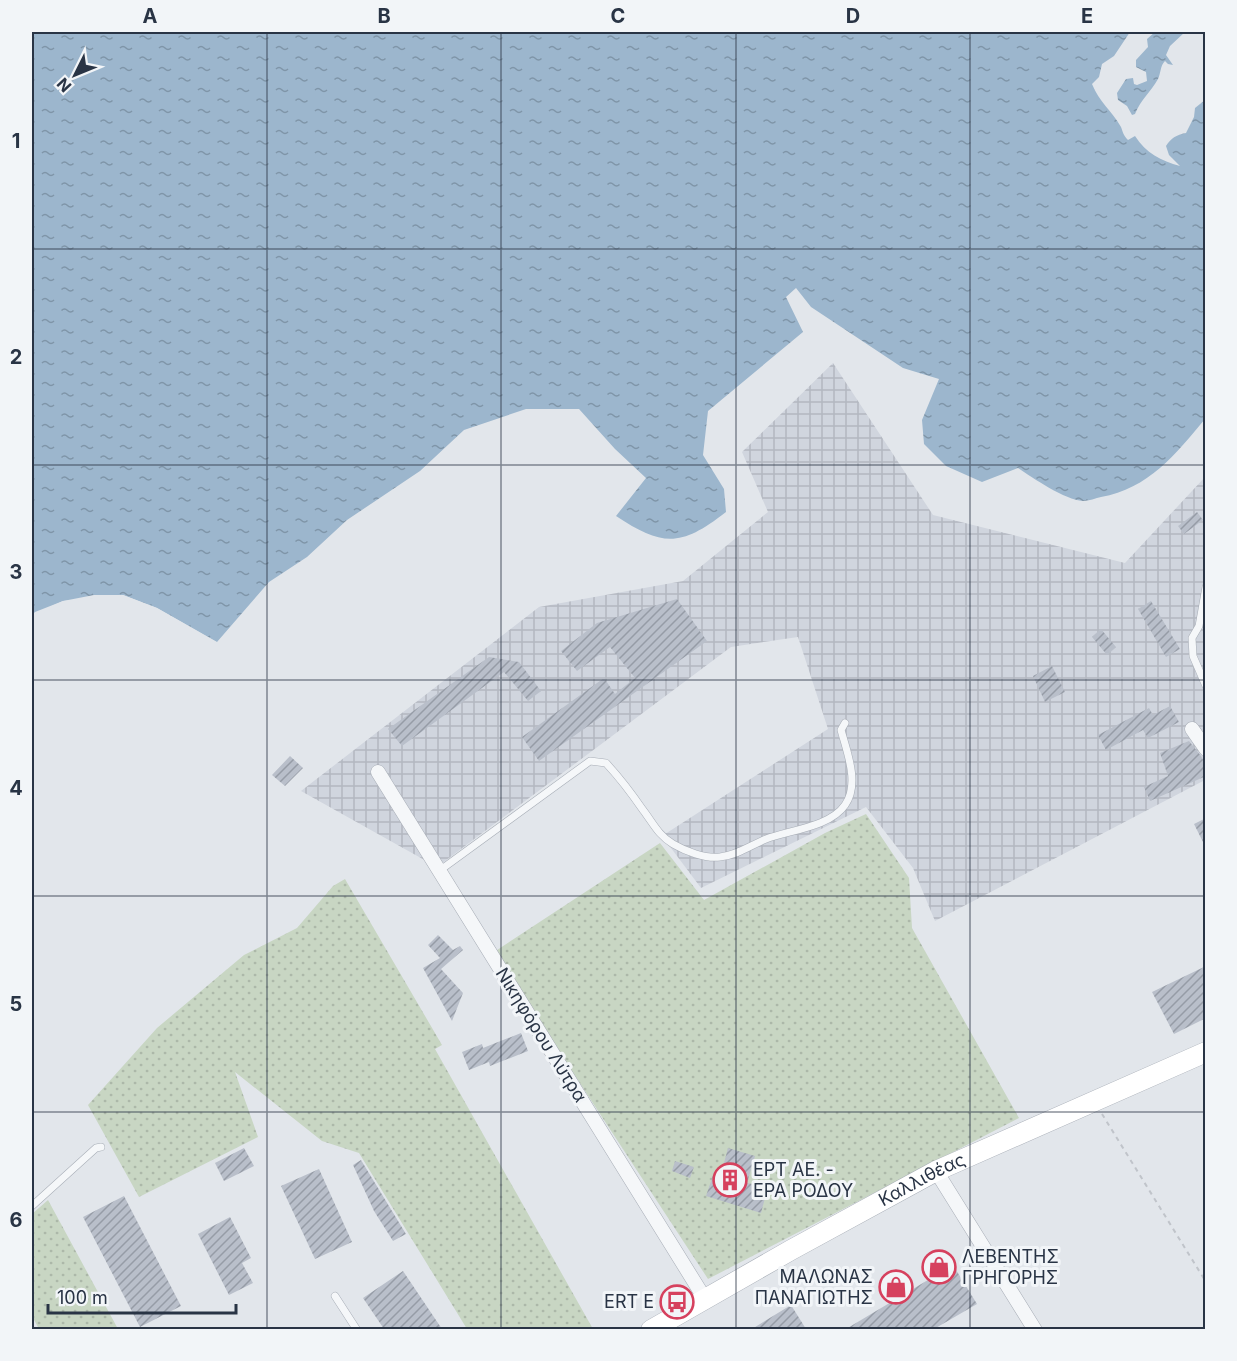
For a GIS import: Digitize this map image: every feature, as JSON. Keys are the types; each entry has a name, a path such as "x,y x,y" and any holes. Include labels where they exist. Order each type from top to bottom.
{"main road":[{"name":"Καλλιθέας","path":"651,1329 665,1324 705,1299 936,1171 1206,1052"}],"street":[{"path":"1192,729 1206,749"},
{"name":"Νικηφόρου Λύτρα","path":"378,772 705,1299"},
{"path":"936,1171 1035,1329"}],"lane":[{"path":"1206,587 1202,624 1192,638 1193,656 1206,686"},
{"path":"440,871 590,760 606,763 645,813 655,830 672,843 695,854 719,858 745,850 765,839 806,828 831,818 845,806 850,793 852,771 841,730 845,723"},
{"path":"32,1206 96,1148 101,1147"},
{"path":"335,1296 357,1329"}],"path":[{"path":"1094,1101 1206,1282"}],"shaded area":[{"path":"833,363 933,515 1125,563 1205,477 1205,780 935,921 913,868 866,807 701,888 662,836 828,729 798,637 731,647 437,867 301,791 539,607 683,581 768,512 742,452"}],"green space":[{"path":"866,814 909,878 912,928 1019,1118 708,1279 494,952 660,843 704,900 825,833"},
{"path":"345,879 442,1045 435,1049 593,1329 467,1329 359,1153 322,1141 235,1072 258,1137 139,1197 88,1105 157,1028 244,955 297,928 333,886"},
{"path":"48,1200 118,1329 39,1329 32,1316 32,1214"}],"water":[{"path":"32,32 1130,32 1114,56 1102,64 1099,77 1092,84 1128,140 1135,136 1154,156 1180,166 1169,155 1166,146 1174,137 1186,133 1194,117 1195,108 1205,100 1205,419 1160,468 1147,478 1118,493 1088,501 1076,500 1049,488 1018,468 982,482 946,466 924,444 922,420 939,379 903,368 811,307 796,288 786,297 803,332 708,411 703,455 724,489 726,512 696,532 672,539 660,538 616,516 646,478 615,449 579,409 526,409 464,430 420,471 347,520 307,557 269,582 217,642 157,608 123,595 63,601 32,615"},
{"path":"1155,32 1185,32 1170,46 1166,55 1173,65 1165,61 1163,63 1155,84 1135,114 1132,115 1127,106 1118,100 1117,93 1126,79 1133,78 1134,84 1137,85 1147,81 1146,72 1136,67 1136,60 1148,47 1147,39"}],"pier":[{"path":"94,595 123,595 157,608 220,644 216,645 155,611 122,598 95,598 64,604 32,618 35,612 63,601"}],"building":[{"path":"1197,512 1203,520 1184,534 1178,526"},
{"path":"677,599 707,641 539,761 522,737 604,678 615,694 635,678 610,647 577,671 561,651 597,623"},
{"path":"1151,601 1180,649 1166,657 1138,609"},
{"path":"1101,629 1116,647 1107,655 1092,637"},
{"path":"489,657 519,662 541,691 528,701 504,672 402,746 388,729"},
{"path":"1052,666 1065,692 1045,702 1033,676"},
{"path":"1170,706 1179,722 1148,738 1143,730 1106,750 1098,735 1149,708 1153,715"},
{"path":"1189,741 1206,766 1206,776 1150,801 1144,787 1168,776 1160,753"},
{"path":"290,756 303,768 285,786 272,775"},
{"path":"1206,818 1206,848 1194,824"},
{"path":"438,935 453,950 460,946 463,950 441,969 463,993 452,1021 423,968 440,958 428,945"},
{"path":"1206,966 1206,1018 1174,1034 1152,992"},
{"path":"521,1033 528,1051 490,1066 489,1062 469,1070 462,1052 482,1044 483,1048"},
{"path":"244,1148 254,1166 224,1181 215,1163"},
{"name":"ΕΡΤ ΑΕ. - ΕΡΑ ΡΟΔΟΥ","path":"728,1148 755,1156 747,1183 760,1185 759,1192 766,1194 761,1213 706,1196 714,1172 721,1174"},
{"path":"361,1160 406,1234 393,1241 374,1211 353,1165"},
{"path":"675,1161 694,1167 690,1178 672,1171"},
{"path":"319,1169 352,1242 315,1259 281,1186"},
{"path":"124,1196 181,1306 140,1327 83,1217"},
{"path":"230,1217 251,1258 242,1263 253,1283 229,1295 198,1234"},
{"path":"953,1265 977,1304 934,1329 846,1329"},
{"path":"403,1271 442,1329 384,1329 363,1298"},
{"path":"791,1305 806,1329 752,1329"}],"place":[{"name":"ΕΡΤ ΑΕ. - ΕΡΑ ΡΟΔΟΥ","path":"730,1180"},
{"name":"ΛΕΒΕΝΤΗΣ ΓΡΗΓΟΡΗΣ","path":"939,1267"},
{"name":"ΜΑΛΩΝΑΣ ΠΑΝΑΓΙΩΤΗΣ","path":"896,1287"},
{"name":"ERT E","path":"677,1302"}]}
